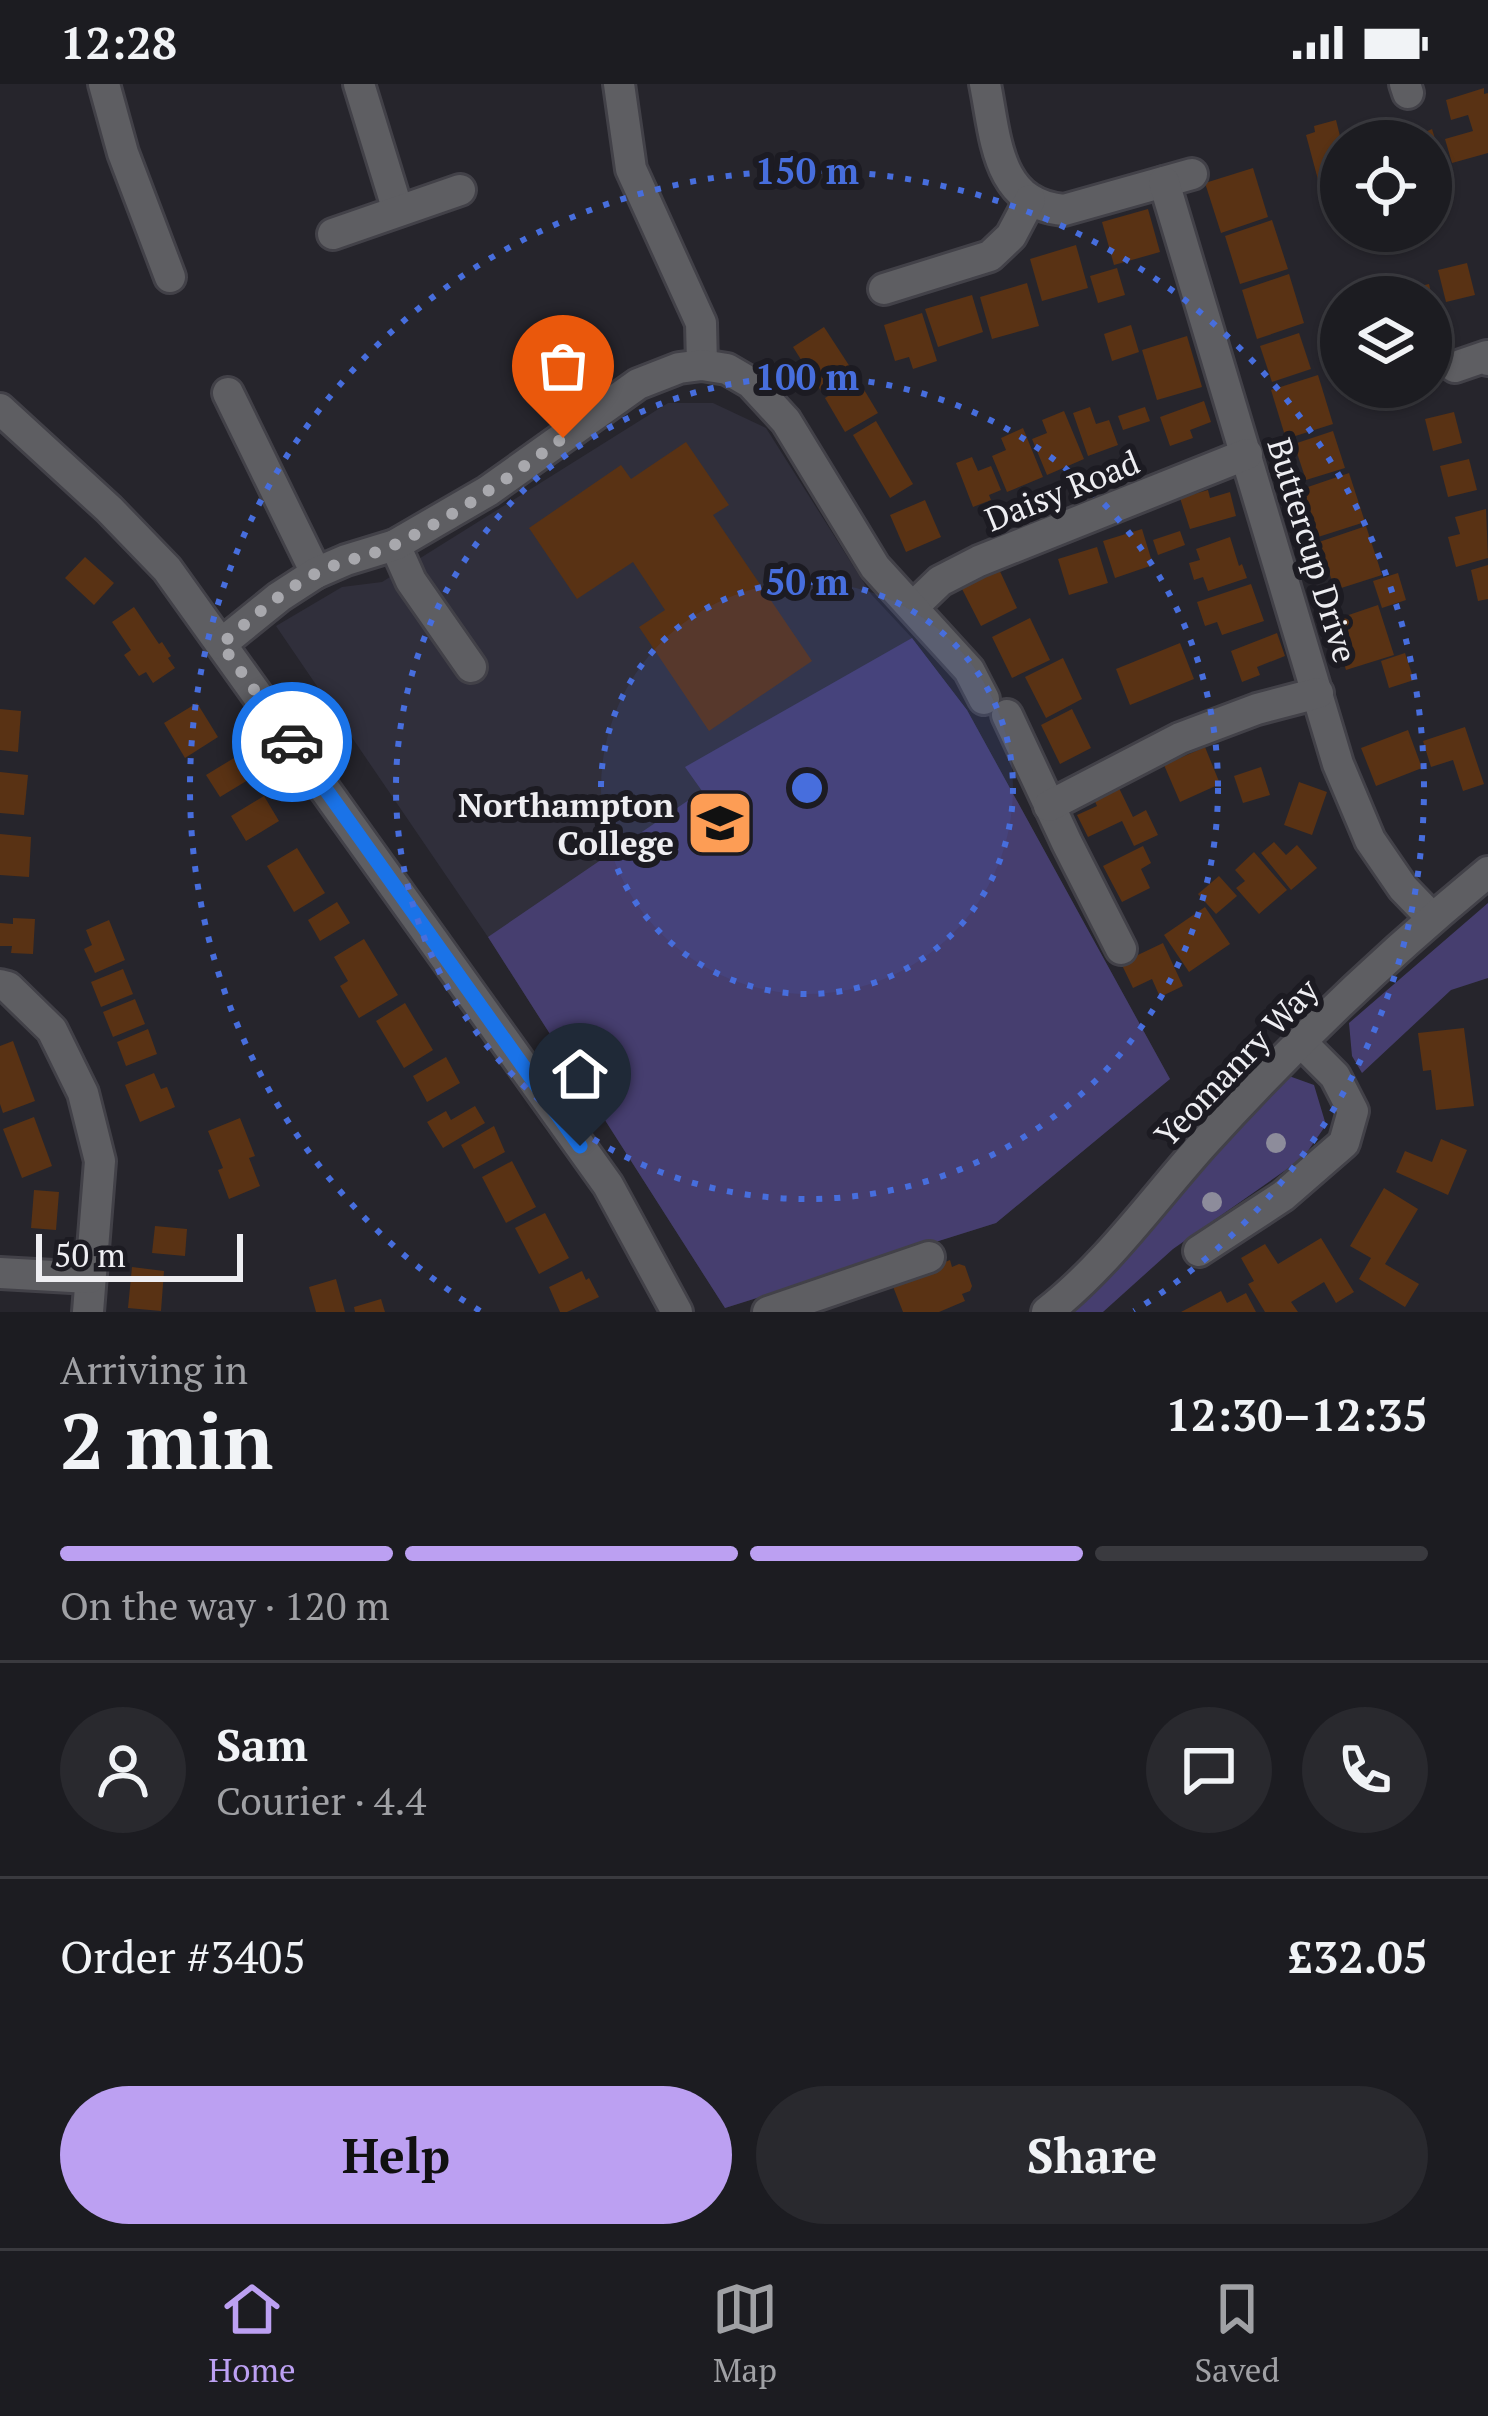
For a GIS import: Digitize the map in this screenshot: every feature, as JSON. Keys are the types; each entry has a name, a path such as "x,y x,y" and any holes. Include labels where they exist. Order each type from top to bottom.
{"street":[{"path":"104,84 123,154 170,277"},
{"path":"359,84 398,211"},
{"path":"620,84 632,169 700,323 702,365"},
{"path":"884,289 990,256 1011,236 1030,200 1020,194 1000,159 985,84"},
{"name":"Buttercup Drive","path":"1030,200 1064,210 1178,178 1247,454 1338,764 1370,840 1403,888 1432,918"},
{"path":"333,234 460,190"},
{"path":"1455,367 1487,356 1488,360"},
{"path":"221,644 316,573 395,545 488,491 638,384 680,368 727,369 752,382 786,421 875,567 969,670 1003,718 1121,950"},
{"path":"228,393 316,573"},
{"path":"0,409 167,569 608,1185 677,1312"},
{"name":"Daisy Road","path":"913,608 940,581 979,561 1247,454"},
{"path":"395,545 411,580 471,667"},
{"path":"1049,806 1180,738 1257,709 1318,693"},
{"name":"Yeomanry Way","path":"1047,1312 1123,1239 1203,1144 1301,1042 1432,918 1488,872"},
{"path":"0,985 52,1030 83,1093 100,1161 88,1312"},
{"path":"1199,1251 1283,1196 1344,1142 1353,1111 1335,1076 1301,1042"},
{"path":"768,1312 929,1257"},
{"path":"0,1274 89,1278"}],"shaded area":[{"name":"Northampton College","path":"668,403 713,403 766,428 871,594 967,710 1170,1079 996,1223 725,1308 488,937 276,626 342,587 382,582"},
{"path":"912,638 967,710 1170,1079 996,1223 725,1308 488,937 702,791 685,767"},
{"path":"1488,903 1488,978 1451,990 1362,1073 1352,1056 1349,1023"},
{"path":"1289,1076 1314,1085 1326,1125 1303,1158 1173,1249 1103,1312 1069,1312 1093,1292"}],"building":[{"path":"1484,88 1484,94 1488,93 1488,153 1452,163 1452,137 1473,131 1468,115 1451,120 1446,100"},
{"path":"1320,124 1320,187 1306,135 1315,132 1314,126"},
{"path":"1253,168 1268,217 1221,233 1205,183"},
{"path":"1148,209 1160,252 1114,265 1102,222"},
{"path":"1272,220 1288,269 1240,284 1225,236"},
{"path":"1076,245 1088,288 1042,301 1030,259"},
{"path":"1467,263 1475,295 1452,301 1452,276 1440,276 1438,270"},
{"path":"1117,268 1125,295 1098,303 1090,276"},
{"path":"1289,274 1304,323 1257,339 1242,290"},
{"path":"1027,283 1039,326 992,339 980,297"},
{"path":"972,295 983,332 938,347 925,309"},
{"path":"922,313 937,361 913,369 909,357 895,361 884,325"},
{"path":"1131,325 1139,352 1112,361 1104,334"},
{"path":"824,327 852,370 821,391 793,347"},
{"path":"1299,333 1311,369 1272,382 1260,346"},
{"path":"1187,336 1202,387 1157,400 1142,350"},
{"path":"1318,375 1320,408 1328,408 1333,424 1286,439 1271,390"},
{"path":"857,378 878,413 845,432 825,398"},
{"path":"1204,401 1211,422 1190,430 1193,438 1170,446 1160,417"},
{"path":"1090,407 1096,424 1109,420 1118,445 1088,456 1073,413"},
{"path":"1145,407 1150,421 1123,430 1118,416"},
{"path":"1064,411 1084,459 1047,475 1032,439 1047,433 1042,420"},
{"path":"1454,412 1462,443 1433,451 1425,419"},
{"path":"876,421 913,484 890,498 853,435"},
{"path":"1023,428 1043,477 1007,492 992,456 1006,450 1001,438"},
{"path":"1333,431 1345,468 1306,480 1294,444"},
{"path":"686,442 729,505 713,515 812,661 709,731 639,627 665,610 633,562 577,599 529,528 621,465 631,479"},
{"path":"972,457 978,471 991,466 1001,490 973,507 956,463"},
{"path":"1469,459 1477,490 1448,497 1440,466"},
{"path":"1349,473 1365,522 1318,537 1302,489"},
{"path":"1208,490 1210,498 1230,492 1236,516 1190,529 1180,498"},
{"path":"925,500 941,537 906,552 890,515"},
{"path":"1486,509 1488,558 1456,567 1448,537 1460,534 1455,517"},
{"path":"1366,526 1382,575 1335,590 1319,542"},
{"path":"1142,529 1153,565 1115,578 1103,541"},
{"path":"1180,531 1185,545 1158,555 1153,540"},
{"path":"1230,537 1247,578 1208,591 1203,577 1194,580 1189,563 1200,560 1196,549"},
{"path":"1097,547 1108,583 1069,595 1058,559"},
{"path":"85,557 114,583 94,605 65,578"},
{"path":"1488,565 1488,599 1478,601 1471,570"},
{"path":"998,567 1017,608 981,626 960,585"},
{"path":"1398,573 1406,600 1382,608 1373,581"},
{"path":"1251,584 1264,621 1222,635 1217,622 1205,626 1197,602"},
{"path":"1378,605 1394,655 1346,670 1331,621"},
{"path":"134,607 162,642 175,668 153,683 146,672 139,676 124,655 131,650 112,622"},
{"path":"1030,618 1050,660 1012,678 992,637"},
{"path":"1277,633 1285,656 1257,667 1260,675 1242,682 1231,651"},
{"path":"1180,643 1194,679 1130,705 1116,669"},
{"path":"1405,653 1414,680 1389,688 1381,661"},
{"path":"1063,658 1082,699 1046,718 1025,677"},
{"path":"197,703 218,737 185,758 164,723"},
{"path":"0,709 21,711 18,752 0,750"},
{"path":"1072,709 1091,748 1060,764 1041,725"},
{"path":"1465,727 1484,784 1463,791 1453,760 1431,767 1423,741"},
{"path":"1408,730 1422,768 1376,786 1361,748"},
{"path":"1205,747 1220,784 1180,802 1164,765"},
{"path":"234,758 248,780 220,797 206,775"},
{"path":"1261,767 1270,795 1243,803 1234,776"},
{"path":"0,772 28,775 24,815 0,813"},
{"path":"1299,782 1327,792 1312,835 1284,825"},
{"path":"1118,786 1133,817 1146,810 1158,835 1134,846 1122,821 1088,837 1077,815 1097,806 1093,797"},
{"path":"264,796 279,821 246,841 231,816"},
{"path":"0,834 31,837 29,877 0,875"},
{"path":"1274,842 1286,855 1297,845 1317,868 1291,890 1261,853"},
{"path":"1143,846 1151,863 1141,869 1150,888 1122,902 1103,866"},
{"path":"297,848 325,893 294,912 267,866"},
{"path":"1254,852 1287,890 1259,914 1236,888 1245,881 1235,870"},
{"path":"1219,876 1237,896 1216,914 1198,894"},
{"path":"337,902 350,923 320,941 308,920"},
{"path":"1205,907 1230,944 1189,972 1164,935"},
{"path":"13,918 35,919 33,954 11,953 12,946 0,946 0,923 13,924"},
{"path":"109,920 125,960 95,973 84,949 92,945 86,930"},
{"path":"364,939 398,995 359,1018 340,986 348,981 334,957"},
{"path":"1163,943 1183,986 1160,997 1152,979 1133,988 1121,963"},
{"path":"123,969 133,994 101,1007 91,982"},
{"path":"135,999 145,1024 113,1037 103,1012"},
{"path":"405,1003 433,1050 404,1068 376,1021"},
{"path":"1464,1028 1474,1106 1436,1110 1431,1070 1423,1071 1418,1033"},
{"path":"148,1029 157,1054 126,1066 117,1042"},
{"path":"13,1041 35,1101 3,1113 0,1046"},
{"path":"446,1057 460,1083 427,1102 413,1076"},
{"path":"154,1073 161,1089 167,1087 175,1107 140,1122 125,1085"},
{"path":"475,1106 485,1123 443,1148 427,1122 446,1111 451,1120"},
{"path":"34,1117 52,1166 22,1178 3,1129"},
{"path":"240,1118 255,1156 249,1158 260,1186 229,1199 208,1131"},
{"path":"494,1126 505,1152 474,1169 461,1145"},
{"path":"1441,1139 1467,1150 1448,1195 1396,1172 1405,1151 1432,1162"},
{"path":"512,1161 536,1207 506,1223 482,1177"},
{"path":"1384,1188 1418,1209 1385,1264 1419,1284 1405,1307 1359,1279 1371,1258 1350,1246"},
{"path":"34,1190 59,1192 56,1230 31,1228"},
{"path":"545,1213 569,1258 539,1274 515,1228"},
{"path":"155,1226 187,1229 185,1256 152,1253"},
{"path":"1321,1238 1354,1292 1336,1303 1324,1282 1291,1302 1298,1312 1265,1312 1248,1284 1254,1281 1241,1258 1265,1244 1278,1264"},
{"path":"950,1260 952,1267 965,1266 972,1286 962,1294 965,1301 939,1312 903,1312 892,1284"},
{"path":"132,1267 164,1271 161,1311 128,1308"},
{"path":"582,1271 599,1297 560,1312 549,1287"},
{"path":"336,1279 345,1312 316,1312 309,1287"},
{"path":"1221,1291 1227,1303 1246,1293 1256,1312 1181,1312"},
{"path":"381,1299 385,1312 355,1312 354,1307"}],"way so far":[{"path":"292,742 221,644 316,573 395,545 488,491 563,438"}],"place":[{"name":"Northampton College","path":"720,823"}],"route":[{"path":"292,742 580,1146"}]}
